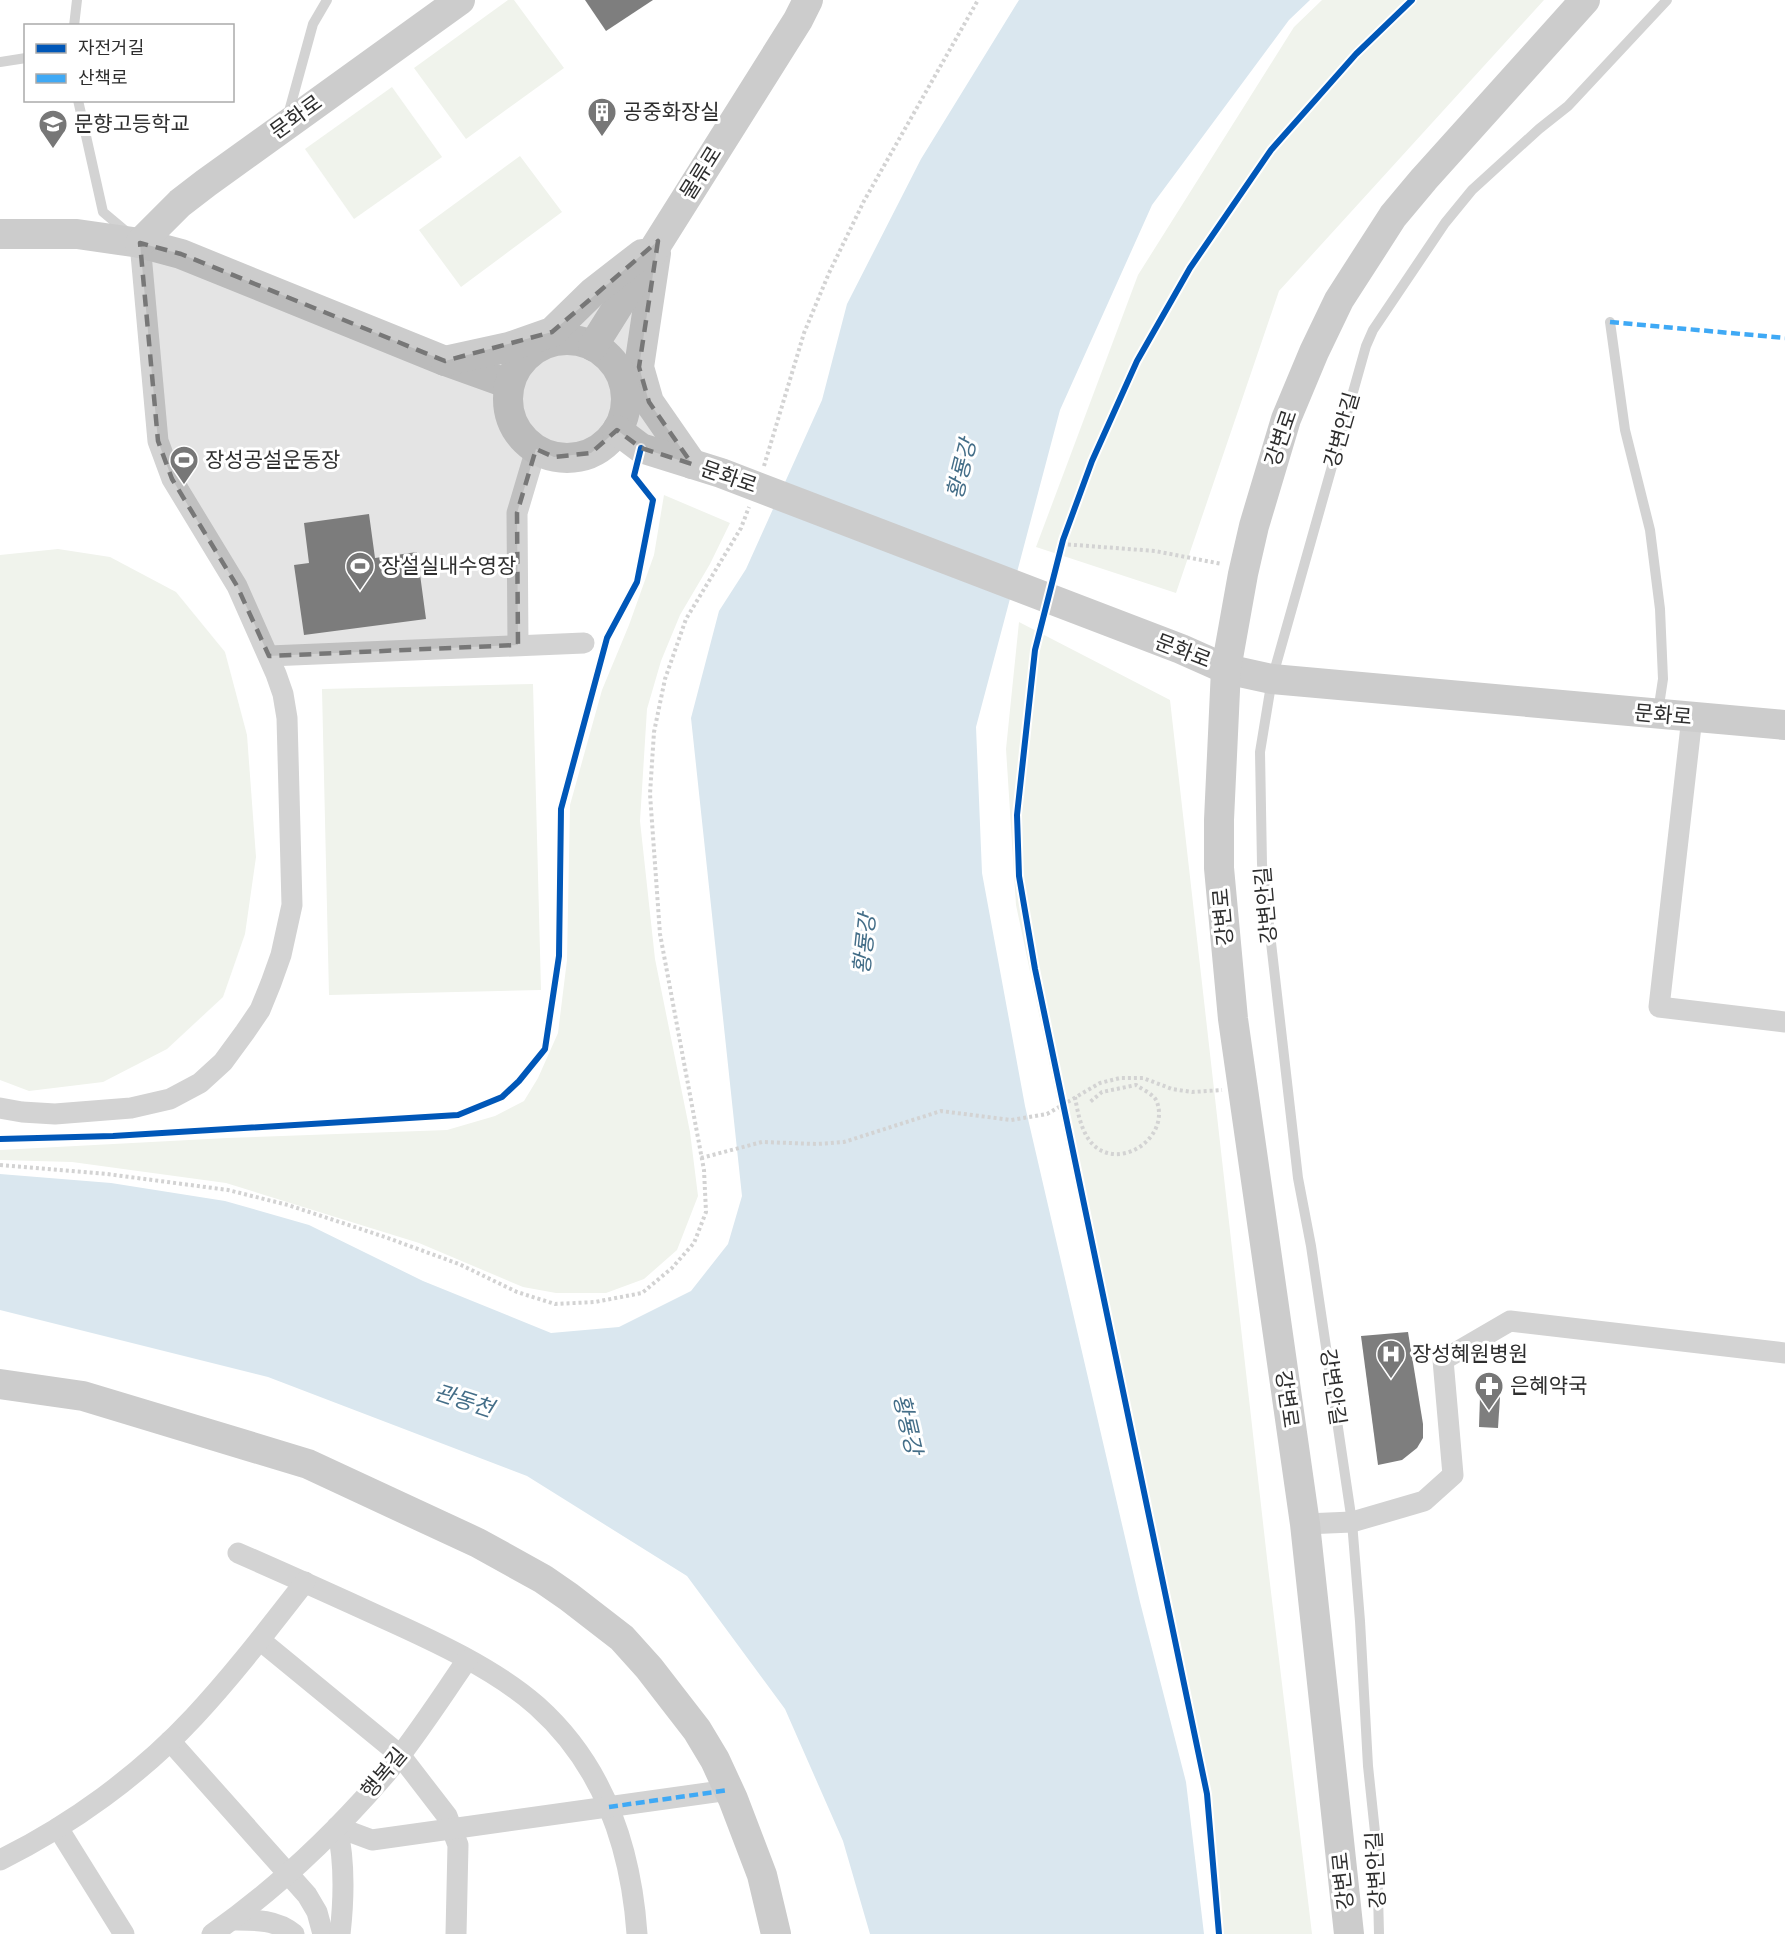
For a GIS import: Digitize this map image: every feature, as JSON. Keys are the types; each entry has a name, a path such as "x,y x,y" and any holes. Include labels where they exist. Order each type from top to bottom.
{"street":[{"name":"문화로","path":"140,243 180,203 460,0"},
{"name":"물류로","path":"593,346 798,20 808,0"},
{"name":"강변로","path":"1349,1934 1305,1524 1233,1019 1219,868 1226,669 1254,526 1286,419 1339,300 1394,216 1424,178 1585,0"},
{"path":"0,234 76,234 140,243 181,254 445,361 509,384"},
{"path":"445,361 509,347 552,332 593,292 658,241"},
{"path":"658,241 639,367 649,402 692,464"},
{"path":"0,1107 22,1112 55,1114 131,1108 170,1099 200,1083 223,1062 260,1010 281,955 292,906 287,718 283,694 269,656 237,586 172,479 159,441 140,243"},
{"path":"559,340 577,341 593,346 609,357 620,372 626,390 626,409 617,430 607,442 591,453 573,458 554,457 536,449 522,437 512,421 508,403 509,384 516,368 528,354 542,345 559,340"},
{"name":"문화로","path":"617,430 640,448 721,473 1226,669 1272,679 1785,725"},
{"path":"518,645 517,513 536,449"},
{"path":"269,656 584,642"},
{"path":"1692,717 1659,1007 1785,1022"},
{"path":"1305,1524 1352,1522 1424,1501 1453,1475 1443,1360 1510,1321 1785,1353"},
{"path":"0,1383 83,1396 308,1464 427,1518 543,1579 606,1624 650,1668 697,1730 729,1790 762,1875 776,1934"},
{"path":"237,1553 426,1637 517,1690 553,1722 589,1768 609,1807 624,1847 637,1934"},
{"path":"0,1860 58,1828 140,1768 170,1741 202,1708 260,1640 304,1582"},
{"path":"260,1640 400,1755 447,1816 458,1845 456,1934"},
{"name":"행복길","path":"212,1934 289,1874 337,1827 400,1755 467,1660"},
{"path":"170,1741 307,1895 317,1912 323,1934"},
{"path":"337,1827 372,1840 729,1790"},
{"path":"337,1827 342,1869 340,1934"},
{"path":"58,1828 124,1934"},
{"path":"232,1920 264,1921 284,1926 294,1934"}],"lane":[{"path":"74,24 76,0"},
{"path":"286,124 313,24 327,0"},
{"name":"강변안길","path":"1379,1934 1377,1851 1368,1766 1352,1522 1328,1351 1298,1178 1262,864 1260,752 1272,679 1366,346 1379,318 1445,223 1472,190 1568,106 1667,0"},
{"path":"0,62 24,58"},
{"path":"78,102 103,212 140,243"},
{"path":"1610,322 1625,430 1650,530 1660,609 1663,680 1658,714"}],"path":[{"path":"763,469 771,450 804,333 829,273 864,201 978,0"},
{"path":"0,1165 107,1174 228,1190 288,1205 459,1264 517,1292 555,1304 595,1302 642,1293 672,1268 694,1242 706,1212 701,1158 660,934 650,794 654,732 665,679 686,619 741,528 752,499"},
{"path":"1059,555 1063,542 1155,551 1244,569"},
{"path":"701,1158 762,1142 817,1144 844,1142 940,1111 1011,1120 1047,1114 1100,1083 1120,1078 1143,1078 1172,1089 1192,1092 1243,1089"},
{"path":"1075,1097 1078,1114 1086,1135 1095,1147 1108,1154 1130,1152 1147,1143 1159,1121 1157,1103 1152,1095 1136,1085 1102,1092 1090,1102"},
{"path":"1061,1090 1066,1113"}],"highlighted area":[{"path":"658,241 639,367 649,402 692,464 641,448 617,430 591,453 554,457 536,449 517,513 518,645 269,656 237,586 172,479 158,441 140,243 181,254 445,361 552,332"}],"shaded area":[{"path":"508,0 514,0 564,68 466,139 414,68"},
{"path":"1322,0 1544,0 1279,291 1176,593 1036,547 1138,275 1294,27"},
{"path":"392,87 442,157 354,219 305,149"},
{"path":"520,156 562,212 461,287 419,230"},
{"path":"664,495 730,523 710,564 680,615 661,661 647,709 640,821 655,959 690,1132 698,1196 677,1250 644,1279 606,1293 556,1293 523,1287 419,1243 226,1183 72,1162 0,1160 0,1150 227,1138 447,1130 495,1116 524,1101 538,1078 558,1033 567,960 570,805 602,690 629,625 654,555"},
{"path":"58,549 110,557 176,592 225,652 247,735 256,857 245,934 223,997 167,1049 103,1082 29,1091 0,1080 0,555"},
{"path":"1019,622 1170,700 1312,1934 1215,1934 1202,1785 1016,905 1006,749"},
{"path":"533,684 541,990 329,995 322,689"}],"water":[{"path":"1019,0 1310,0 1289,20 1152,205 1060,410 976,727 982,873 1025,1106 1140,1602 1186,1782 1204,1934 870,1934 843,1841 785,1709 687,1576 527,1476 268,1377 0,1310 0,1174 111,1183 225,1201 309,1225 423,1281 551,1333 619,1327 691,1291 728,1244 742,1196 691,718 719,611 746,569 822,400 847,304 921,159"}],"building":[{"path":"585,0 653,0 606,31"},
{"name":"장설실내수영장","path":"369,514 375,558 417,552 426,619 304,635 294,565 309,563 304,523"},
{"name":"장성혜원병원","path":"1408,1332 1423,1424 1423,1438 1417,1448 1402,1460 1378,1465 1361,1336"},
{"name":"은혜약국","path":"1480,1397 1500,1397 1498,1428 1479,1427"}],"marked path":[{"path":"1610,322 1785,338"},
{"path":"609,1807 729,1790"}],"cycle path":[{"path":"1219,1934 1207,1794 1035,969 1019,876 1017,815 1035,650 1063,540 1092,461 1137,361 1190,268 1271,150 1356,54 1412,0"},
{"path":"0,1139 113,1136 458,1115 502,1097 519,1081 545,1049 559,956 561,809 607,638 637,582 653,500 634,476 641,448"}],"place":[{"name":"공중화장실","path":"602,138"},
{"name":"문향고등학교","path":"53,150"},
{"name":"장성공설운동장","path":"184,486"},
{"name":"장설실내수영장","path":"360,592"},
{"name":"장성혜원병원","path":"1391,1380"},
{"name":"은혜약국","path":"1489,1412"}],"water label":[{"name":"황룡강","path":"961,469"},
{"name":"황룡강","path":"864,944"},
{"name":"관동천","path":"464,1400"},
{"name":"황룡강","path":"908,1424"}]}
